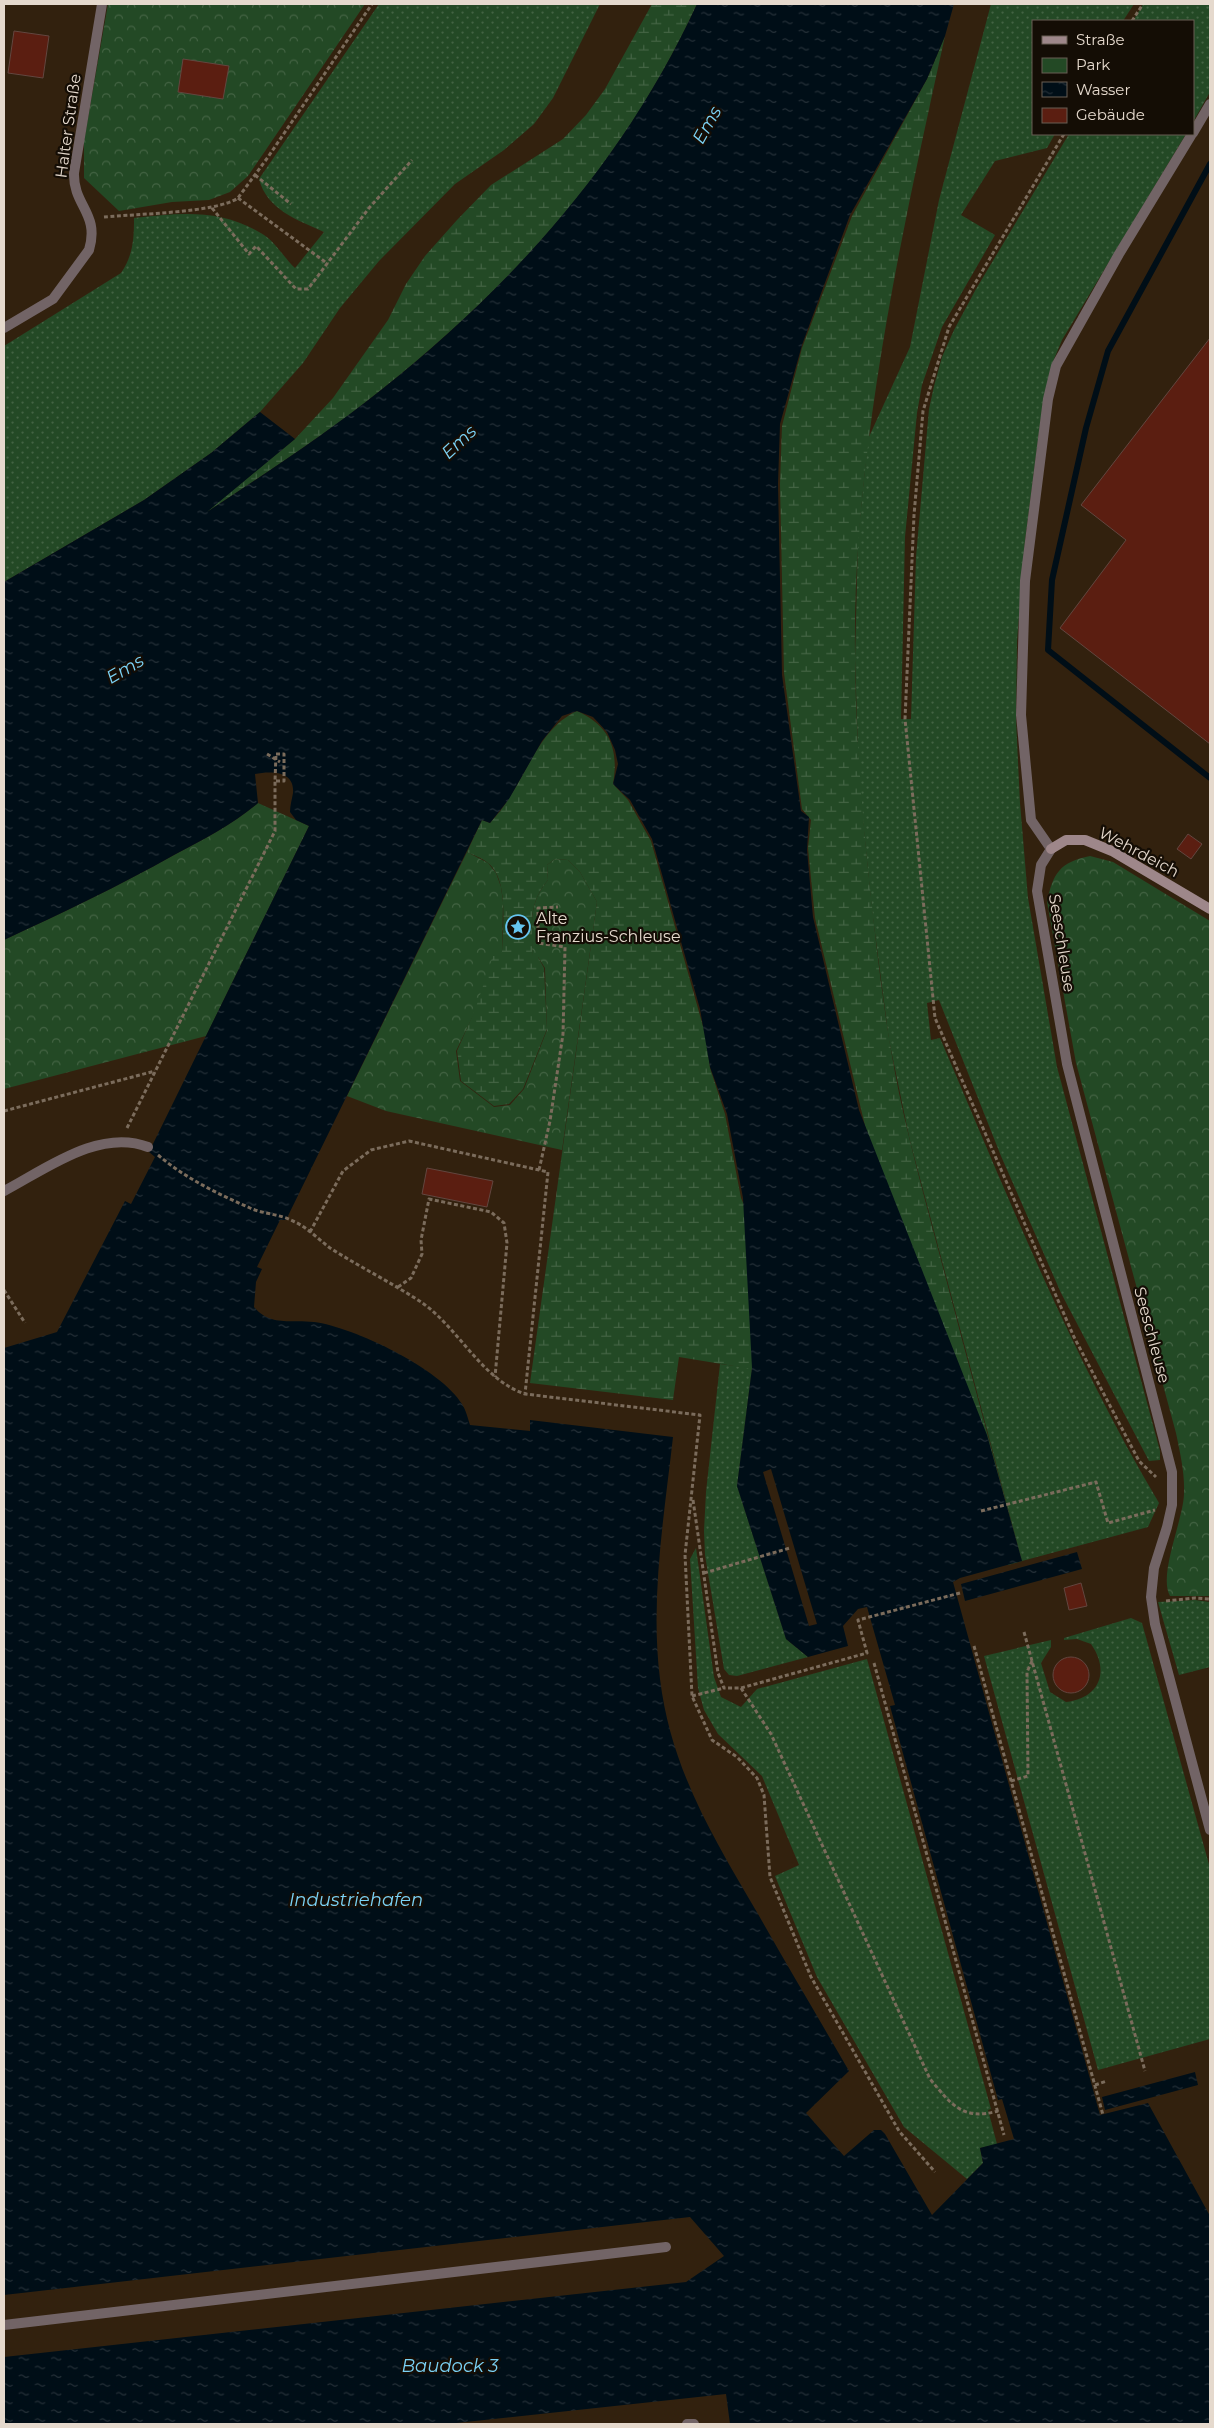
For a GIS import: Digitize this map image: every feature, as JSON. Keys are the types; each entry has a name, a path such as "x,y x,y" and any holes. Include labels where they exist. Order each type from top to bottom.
{"street":[{"name":"Halter Straße","path":"4,328 44,306 60,292 89,250 93,230 90,218 76,193 74,173 102,4"},
{"path":"1194,132 1210,104"},
{"path":"1051,849 1031,820 1021,715 1025,581 1048,399 1056,366 1119,254 1192,135"},
{"name":"Wehrdeich","path":"1051,849 1066,840 1085,840 1112,852 1210,909"},
{"name":"Seeschleuse","path":"1051,849 1041,865 1037,891 1067,1064 1172,1472 1172,1505 1154,1568 1151,1597 1155,1624 1210,1830"},
{"path":"4,1191 82,1150 120,1141 136,1142 148,1147"},
{"path":"4,2325 666,2247"},
{"path":"687,2424 694,2424"}],"path":[{"path":"90,218 212,208 232,202 238,198 372,4"},
{"path":"1133,20 1142,4"},
{"path":"1063,135 949,327 923,411 914,515 905,719 935,1018 1074,1337 1139,1461 1172,1493"},
{"path":"212,208 249,254 256,246 296,289 308,289 369,208 412,160"},
{"path":"255,175 291,204"},
{"path":"238,198 328,264"},
{"path":"267,754 280,762"},
{"path":"120,1141 275,831 276,754 284,754 284,781 276,781"},
{"path":"539,1170 550,1121 563,1034 565,947 538,944 538,908 558,907"},
{"path":"4,1111 155,1071"},
{"path":"310,1232 344,1171 372,1150 409,1141 548,1172 525,1394"},
{"path":"148,1147 179,1172 251,1209 293,1221 328,1247 398,1287 429,1308 495,1377 510,1389 525,1394 700,1415 685,1562 692,1696 712,1740 737,1757 758,1778 764,1795 770,1877 811,1977 899,2131 935,2172"},
{"path":"398,1287 411,1278 422,1254 421,1240 429,1199 491,1212 504,1224 507,1243 495,1377"},
{"path":"4,1290 25,1323"},
{"path":"981,1511 1096,1482 1108,1523 1172,1505"},
{"path":"692,1495 718,1673 724,1688"},
{"path":"704,1573 790,1548"},
{"path":"692,1696 724,1688 741,1688 866,1653 858,1620 960,1593"},
{"path":"1151,1597 1166,1601 1195,1598 1210,1599"},
{"path":"1024,1632 1145,2071"},
{"path":"974,1646 1103,2115"},
{"path":"1011,1781 1028,1776 1027,1672 1032,1661"},
{"path":"874,1663 1004,2135"},
{"path":"741,1688 771,1734 930,2079 950,2104 967,2114 984,2115 998,2112"},
{"path":"1095,2085 1107,2081"}],"green space":[{"path":"108,4 365,4 248,176 230,192 209,200 172,202 119,211 84,178 84,141"},
{"path":"379,4 600,4 553,98 534,124 504,150 455,184 379,261 340,308 303,363 260,412 211,453 144,500 4,582 4,346 121,273 132,247 134,218 184,214 216,216 232,220 264,235 295,268 324,232 294,218 276,206 263,190 259,179"},
{"path":"652,4 697,4 668,61 636,116 601,167 562,216 477,307 381,390 315,439 201,516 295,439 333,398 388,320 406,284 425,256 457,220 491,185 563,139 586,115 605,89"},
{"path":"991,4 1134,4 1124,20 1032,20 1032,135 1054,135 1047,148 995,161 961,215 995,235 942,327 922,385 917,413 905,537 901,719 911,719 916,557 929,409 942,357 954,330 976,289 1068,135 1185,135 1062,340 1052,364 1043,402 1025,541 1017,641 1016,720 1020,803 1028,898 1057,1067 1160,1451 1160,1460 1149,1461 1061,1293 1001,1156 939,1000 927,1003 931,1040 940,1038 1016,1216 1069,1333 1127,1447 1159,1503 1148,1527 1022,1561 910,1141 889,1040 872,910 859,781 855,659 858,538 868,439 910,347 939,200"},
{"path":"1143,4 1210,4 1210,92 1194,120 1194,20 1134,20"},
{"path":"945,36 905,221 882,346 873,409 865,472 856,577 856,702 868,869 889,1038 904,1116 921,1184 1022,1561 1008,1565 907,1300 815,918 808,848 811,820 802,809 784,673 780,484 782,426 802,348 852,216 927,79"},
{"path":"577,711 597,724 610,740 615,760 613,784 628,800 651,841 706,1037 710,1068 725,1114 741,1198 762,1247 786,1639 737,1486 752,1369 679,1357 673,1400 530,1383 597,902 580,872 568,860 555,859 547,865 548,880 537,898 532,916 532,956 538,957 544,968 547,1029 523,1089 509,1104 494,1106 461,1081 457,1051 475,1010 493,956 502,956 503,920 502,893 495,871 486,861 467,852 482,820 490,823 500,811 545,738 554,727"},
{"path":"258,803 309,826 206,1036 4,1089 4,940 90,899 218,831"},
{"path":"467,852 488,863 496,873 501,887 503,902 502,956 456,1051 460,1081 494,1107 510,1105 524,1089 547,1030 545,968 538,957 532,957 532,916 541,889 548,880 547,865 555,859 568,860 580,872 597,902 562,1150 386,1111 347,1096"},
{"path":"1090,856 1113,862 1210,921 1210,1596 1170,1596 1167,1587 1169,1562 1183,1505 1184,1478 1181,1456 1076,1063 1047,902 1052,883 1060,870 1071,862"},
{"path":"720,1364 752,1368 737,1486 786,1639 808,1657 737,1676 729,1675 724,1669 705,1555 706,1492"},
{"path":"696,1548 714,1677 721,1697 741,1707 757,1689 867,1659 991,2109 988,2110 997,2144 980,2148 983,2163 967,2179 904,2127 817,1977 775,1876 799,1865 762,1776 718,1734 704,1710 698,1688 690,1559"},
{"path":"1195,1600 1210,1602 1210,1667 1179,1675 1158,1602"},
{"path":"1131,1618 1142,1623 1210,1868 1210,2039 1098,2070 984,1656 1051,1640 1051,1647 1041,1663 1050,1692 1066,1702 1078,1699 1094,1689 1098,1682 1100,1664 1091,1644 1077,1639 1064,1640 1064,1638"}],"water":[{"path":"697,4 954,4 945,36 927,79 850,215 802,345 780,424 778,484 782,675 801,811 809,817 807,850 813,917 859,1110 987,1435 1022,1561 960,1578 953,1582 1100,2115 1148,2103 1210,2216 1210,2424 730,2424 726,2394 447,2424 4,2424 4,2357 686,2282 724,2256 690,2217 4,2295 4,1348 57,1332 125,1201 131,1204 155,1157 149,1152 309,826 296,820 290,812 293,785 286,776 268,772 255,774 258,803 239,818 132,878 4,940 4,582 144,500 211,453 260,412 295,439 207,512 317,438 381,390 477,306 521,262 562,215 601,166 636,115 668,61","holes":["577,711 593,717 607,732 615,750 618,764 613,784 630,800 652,839 700,1009 710,1067 727,1114 743,1198 752,1368 737,1486 786,1639 808,1657 848,1646 843,1626 858,1609 867,1607 895,1705 890,1706 998,2100 1002,2099 1014,2139 980,2148 983,2163 932,2215 881,2130 874,2130 844,2156 806,2113 849,2071 710,1830 684,1773 674,1743 660,1679 657,1649 659,1558 673,1437 530,1420 530,1431 470,1425 463,1406 451,1391 436,1377 395,1352 351,1332 331,1326 305,1321 274,1320 260,1313 254,1307 256,1282 262,1269 257,1267 280,1220 286,1220 482,820 490,823 509,799 542,741 562,716"]},
{"path":"1077,1552 1082,1569 965,1601 961,1584"},
{"path":"1195,2072 1198,2085 1105,2110 1102,2097"}],"pier":[{"path":"771,1469 817,1624 809,1626 763,1472"}],"building":[{"path":"14,31 49,36 43,78 8,73"},
{"path":"183,59 229,66 223,99 178,92"},
{"path":"1210,338 1210,744 1060,628 1126,540 1081,505"},
{"path":"1188,834 1202,844 1191,859 1177,849"},
{"path":"427,1168 493,1181 487,1207 422,1194"},
{"path":"1081,1583 1087,1606 1069,1610 1064,1588"},
{"path":"1071,1657 1078,1658 1084,1662 1088,1668 1088,1682 1084,1688 1078,1692 1071,1693 1064,1692 1058,1688 1054,1682 1053,1675 1054,1668 1058,1662 1064,1658"}],"waterway":[{"path":"1210,164 1108,351 1086,428 1052,580 1048,650 1210,778"}],"place":[{"name":"Alte Franzius-Schleuse","path":"518,927"}],"water label":[{"name":"Ems","path":"707,125"},
{"name":"Ems","path":"459,442"},
{"name":"Ems","path":"125,669"},
{"name":"Industriehafen","path":"356,1900"},
{"name":"Baudock 3","path":"450,2366"}]}
